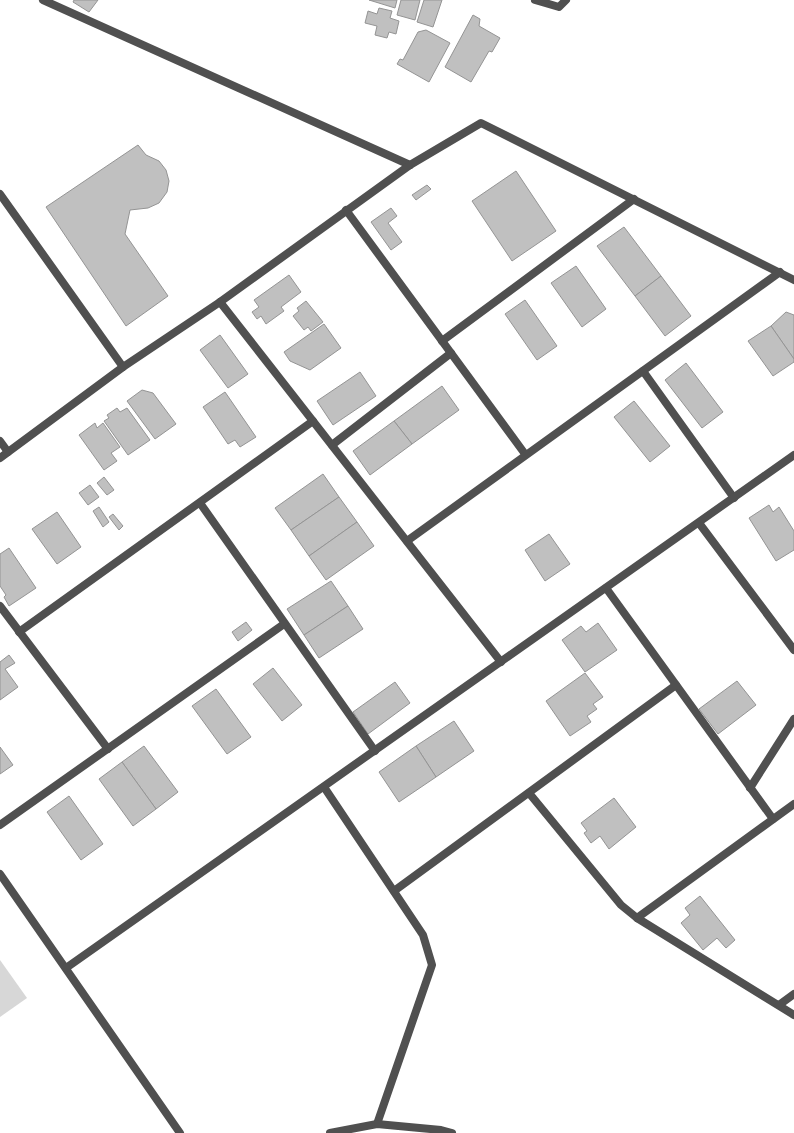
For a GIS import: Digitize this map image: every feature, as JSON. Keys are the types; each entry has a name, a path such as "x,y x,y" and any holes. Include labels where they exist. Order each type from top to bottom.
{"street":[{"path":"43,0 410,165"},
{"path":"534,0 559,7 566,0"},
{"path":"0,458 124,367 220,302 410,165 480,123 794,280"},
{"path":"0,194 124,367"},
{"path":"442,341 634,200"},
{"path":"346,210 525,454"},
{"path":"407,541 525,454 780,272"},
{"path":"220,302 501,662"},
{"path":"332,445 451,353"},
{"path":"643,371 734,498"},
{"path":"19,632 200,504 313,421"},
{"path":"0,441 8,452"},
{"path":"66,968 794,456"},
{"path":"200,504 375,751"},
{"path":"699,523 794,650"},
{"path":"606,588 773,819"},
{"path":"0,606 108,749"},
{"path":"0,825 284,624"},
{"path":"394,891 676,685"},
{"path":"750,788 794,719"},
{"path":"324,787 423,935 432,965 377,1124"},
{"path":"529,793 621,905 637,918 794,1015"},
{"path":"637,918 794,804"},
{"path":"0,874 180,1133"},
{"path":"779,1005 794,994"},
{"path":"330,1133 377,1124 441,1130 452,1133"}],"shaded area":[{"path":"0,960 27,998 0,1017"}],"building":[{"path":"74,0 98,0 89,12 73,2"},
{"path":"369,0 397,0 395,8"},
{"path":"401,0 420,0 415,20 397,15"},
{"path":"424,0 442,0 433,27 417,22"},
{"path":"379,8 392,11 390,18 399,21 396,34 389,32 387,38 375,35 377,26 365,23 368,11 377,14"},
{"path":"473,15 480,19 479,26 500,38 492,52 489,51 471,82 445,67"},
{"path":"426,30 450,43 429,82 397,64 400,59 403,60 418,32"},
{"path":"138,145 146,155 159,161 166,170 169,181 167,192 159,203 148,208 130,210 125,234 168,296 126,326 46,207"},
{"path":"516,171 556,231 512,261 472,201"},
{"path":"427,185 431,189 416,200 412,195"},
{"path":"391,208 397,216 388,223 402,242 391,250 371,222"},
{"path":"624,227 661,276 635,296 597,246"},
{"path":"576,266 606,309 582,327 551,283"},
{"path":"289,275 301,292 281,307 284,311 266,324 261,316 257,319 252,312 259,307 254,300"},
{"path":"661,276 691,316 665,336 635,296"},
{"path":"525,300 557,346 537,360 505,314"},
{"path":"306,301 323,322 311,331 308,327 304,330 293,316 299,311 297,308"},
{"path":"786,312 794,315 794,359 771,326"},
{"path":"324,324 341,348 310,370 290,361 284,352"},
{"path":"771,326 794,359 794,362 773,376 748,341"},
{"path":"220,335 248,374 228,388 200,350"},
{"path":"686,363 723,412 702,428 665,380"},
{"path":"360,372 376,396 333,425 317,401"},
{"path":"442,386 459,410 412,444 394,421"},
{"path":"142,390 153,393 176,424 155,439 127,401"},
{"path":"225,392 256,437 240,447 235,440 228,444 203,407"},
{"path":"634,401 670,446 650,462 614,417"},
{"path":"117,408 120,412 127,408 150,440 128,455 104,421 109,418 107,415"},
{"path":"394,421 412,444 370,475 353,451"},
{"path":"95,423 97,428 103,423 120,447 111,453 117,461 104,470 79,435"},
{"path":"323,474 339,497 291,530 275,508"},
{"path":"104,477 114,490 107,495 97,483"},
{"path":"90,485 99,497 88,505 79,493"},
{"path":"339,497 357,522 309,556 291,530"},
{"path":"769,505 773,512 779,507 794,531 794,550 776,561 749,518"},
{"path":"99,507 109,522 103,527 93,511"},
{"path":"57,512 81,547 57,564 32,529"},
{"path":"113,514 123,526 119,530 109,517"},
{"path":"357,522 374,546 326,580 309,556"},
{"path":"549,534 570,564 545,581 525,550"},
{"path":"9,548 36,588 9,606 4,597 6,595 0,586 0,554"},
{"path":"331,581 348,606 304,635 287,609"},
{"path":"348,606 363,629 319,658 304,635"},
{"path":"246,622 252,630 238,641 232,632"},
{"path":"598,623 617,650 585,672 562,640 581,626 586,632"},
{"path":"9,655 15,663 5,669 18,687 0,700 0,662"},
{"path":"273,668 302,705 282,721 253,684"},
{"path":"585,673 603,697 593,704 597,709 587,716 591,722 570,736 546,701"},
{"path":"737,681 756,705 718,734 699,709"},
{"path":"395,682 410,703 368,734 353,712"},
{"path":"216,689 251,737 227,754 192,706"},
{"path":"454,721 474,751 436,777 416,746"},
{"path":"144,746 178,792 156,809 122,762"},
{"path":"416,746 436,777 399,802 379,772"},
{"path":"0,747 13,765 0,774"},
{"path":"122,762 156,809 133,826 99,779"},
{"path":"69,796 103,844 81,860 47,812"},
{"path":"614,798 636,827 609,849 600,836 591,843 584,833 587,831 581,823"},
{"path":"700,896 735,940 726,948 717,938 703,950 681,923 690,915 685,908"}]}
